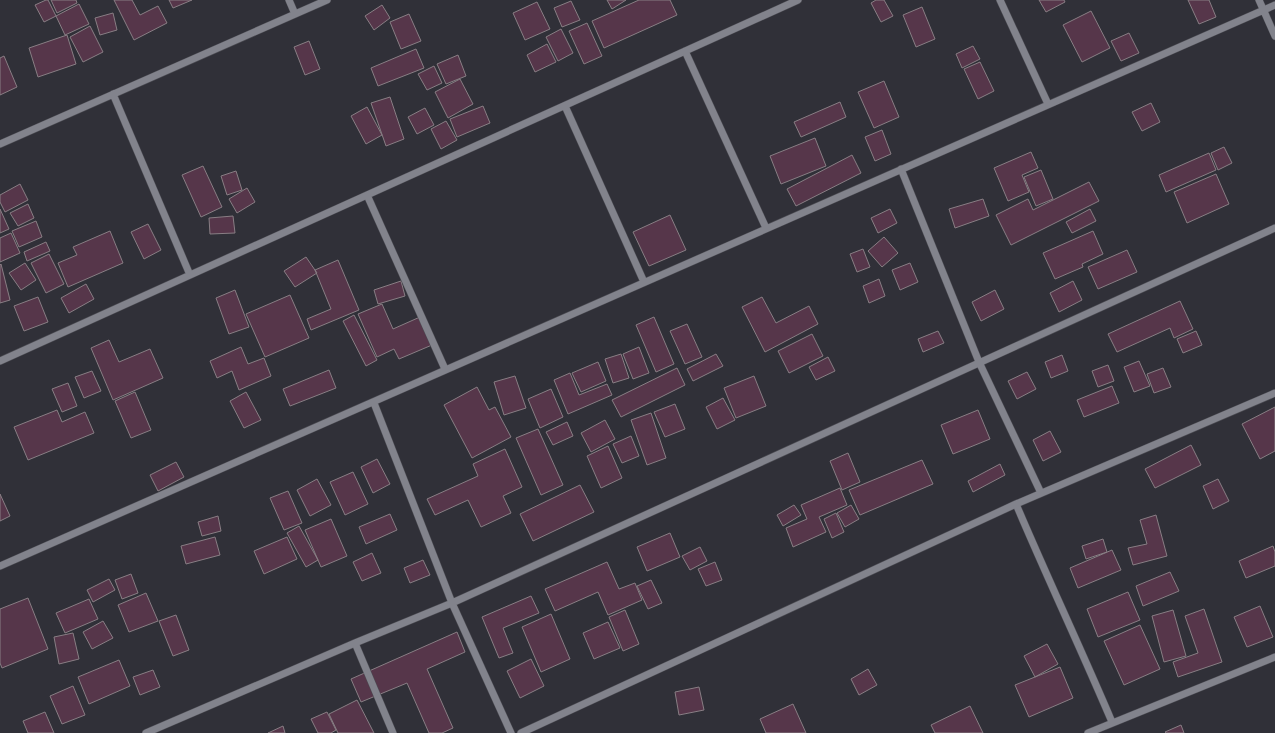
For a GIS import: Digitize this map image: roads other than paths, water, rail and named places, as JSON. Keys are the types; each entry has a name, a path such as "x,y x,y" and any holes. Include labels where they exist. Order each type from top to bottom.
{"street":[{"path":"289,0 295,14"},
{"path":"0,144 327,0"},
{"path":"0,361 798,0"},
{"path":"1000,0 1048,104"},
{"path":"1259,0 1275,36"},
{"path":"0,566 374,403 445,369 1275,5"},
{"path":"685,51 766,228"},
{"path":"113,94 190,275"},
{"path":"565,106 644,282"},
{"path":"901,169 979,362 1041,493"},
{"path":"367,195 445,369"},
{"path":"146,733 355,642 452,603 1275,228"},
{"path":"521,733 1016,504 1275,393"},
{"path":"374,403 452,603 510,733"},
{"path":"1016,504 1049,582 1112,722"},
{"path":"355,642 393,733"},
{"path":"1088,733 1275,657"}]}
